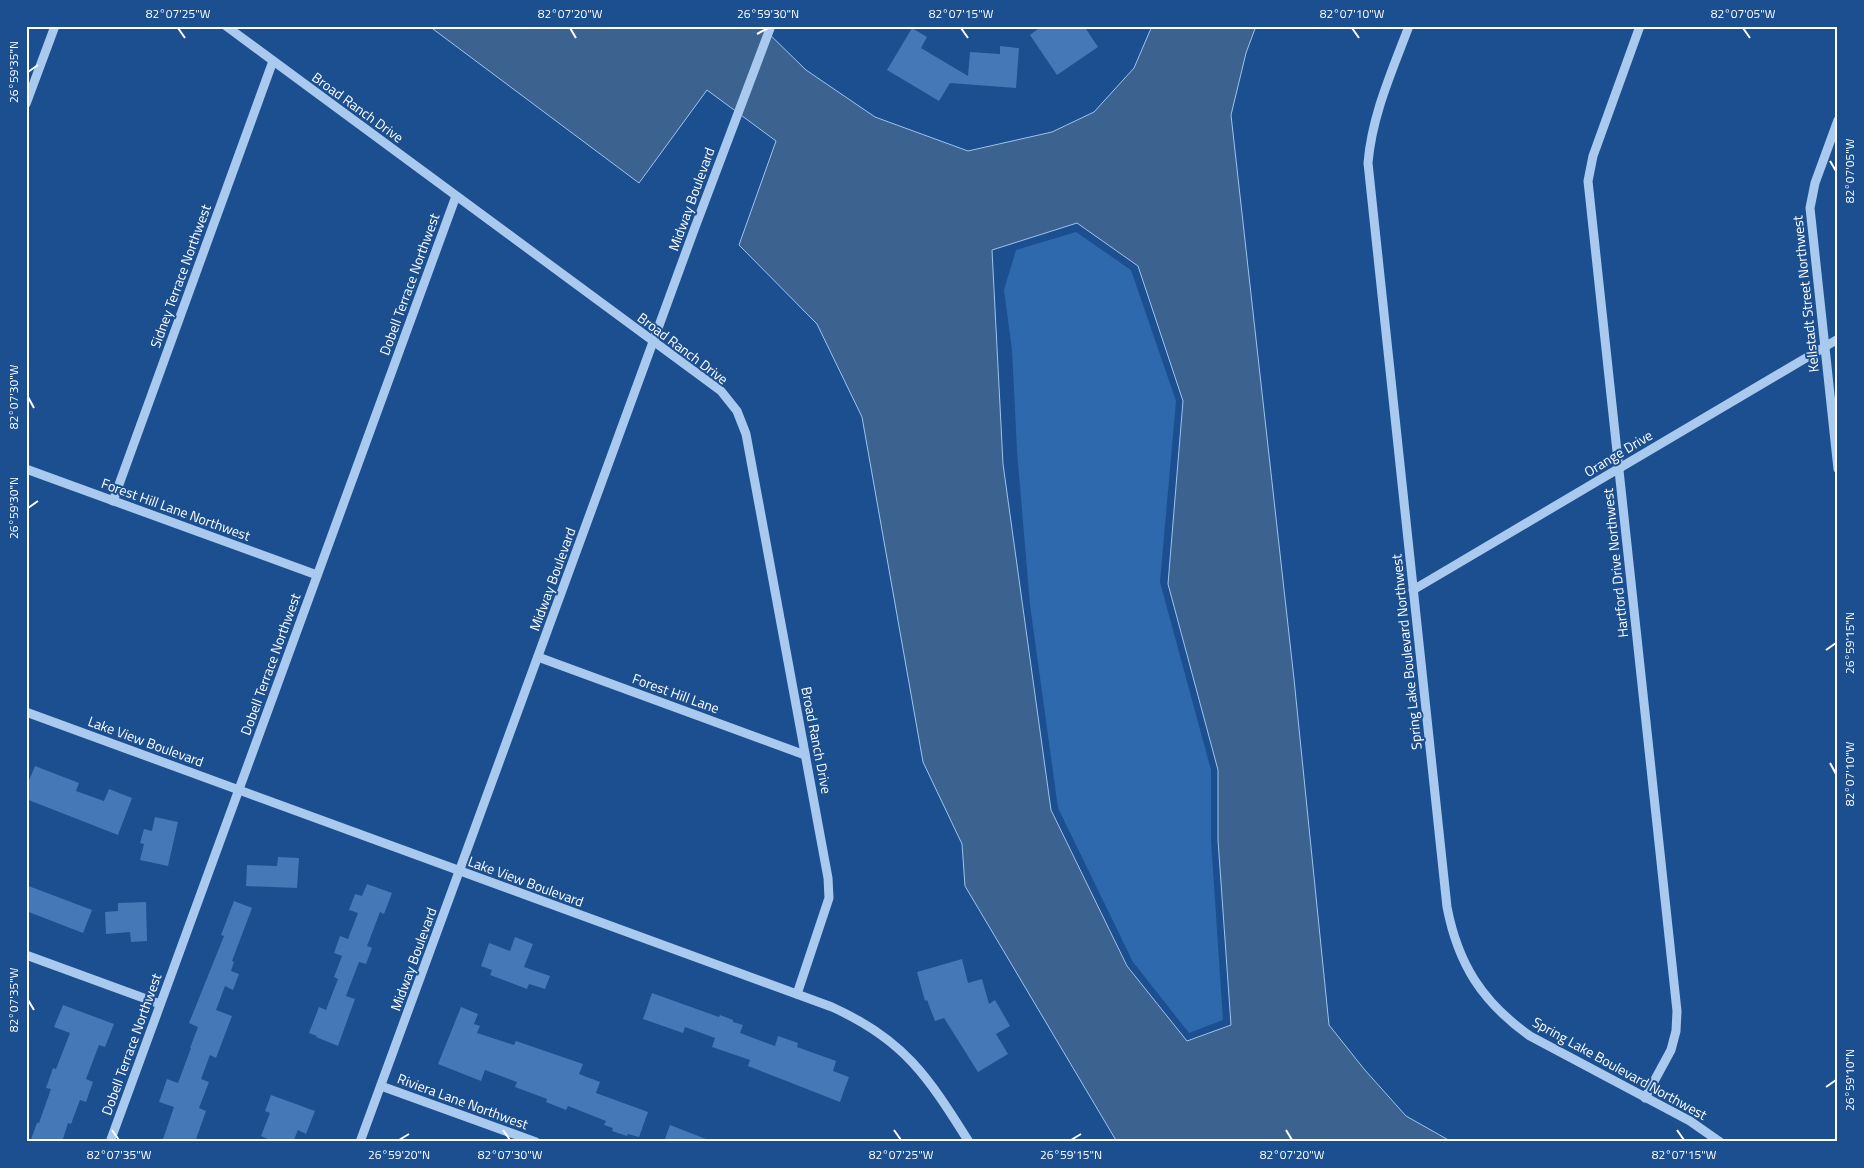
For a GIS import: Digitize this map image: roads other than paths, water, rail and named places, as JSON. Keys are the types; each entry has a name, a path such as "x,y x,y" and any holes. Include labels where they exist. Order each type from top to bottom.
{"street":[{"path":"26,104 55,26"},
{"name":"Broad Ranch Drive","path":"226,26 721,391 737,410 748,444 828,878 829,898 797,994"},
{"name":"Midway Boulevard","path":"360,1142 736,116 771,26"},
{"name":"Spring Lake Boulevard Northwest","path":"1409,26 1375,118 1370,140 1368,163 1447,907 1457,945 1464,964 1486,997 1514,1024 1530,1036 1690,1122 1720,1142"},
{"name":"Hartford Drive Northwest","path":"1640,26 1593,156 1588,181 1677,1011 1676,1031 1670,1050 1645,1098"},
{"name":"Sidney Terrace Northwest","path":"113,500 274,61"},
{"name":"Kellstadt Street Northwest","path":"1838,120 1815,183 1810,208 1838,469"},
{"name":"Dobell Terrace Northwest","path":"110,1142 456,196"},
{"name":"Orange Drive","path":"1413,590 1838,339"},
{"name":"Forest Hill Lane Northwest","path":"26,469 317,576"},
{"name":"Forest Hill Lane","path":"538,657 805,755"},
{"name":"Lake View Boulevard","path":"26,712 797,994 854,1017 894,1043 911,1059 927,1077 970,1142"},
{"path":"26,955 160,1004"},
{"name":"Riviera Lane Northwest","path":"381,1086 536,1142"}]}
